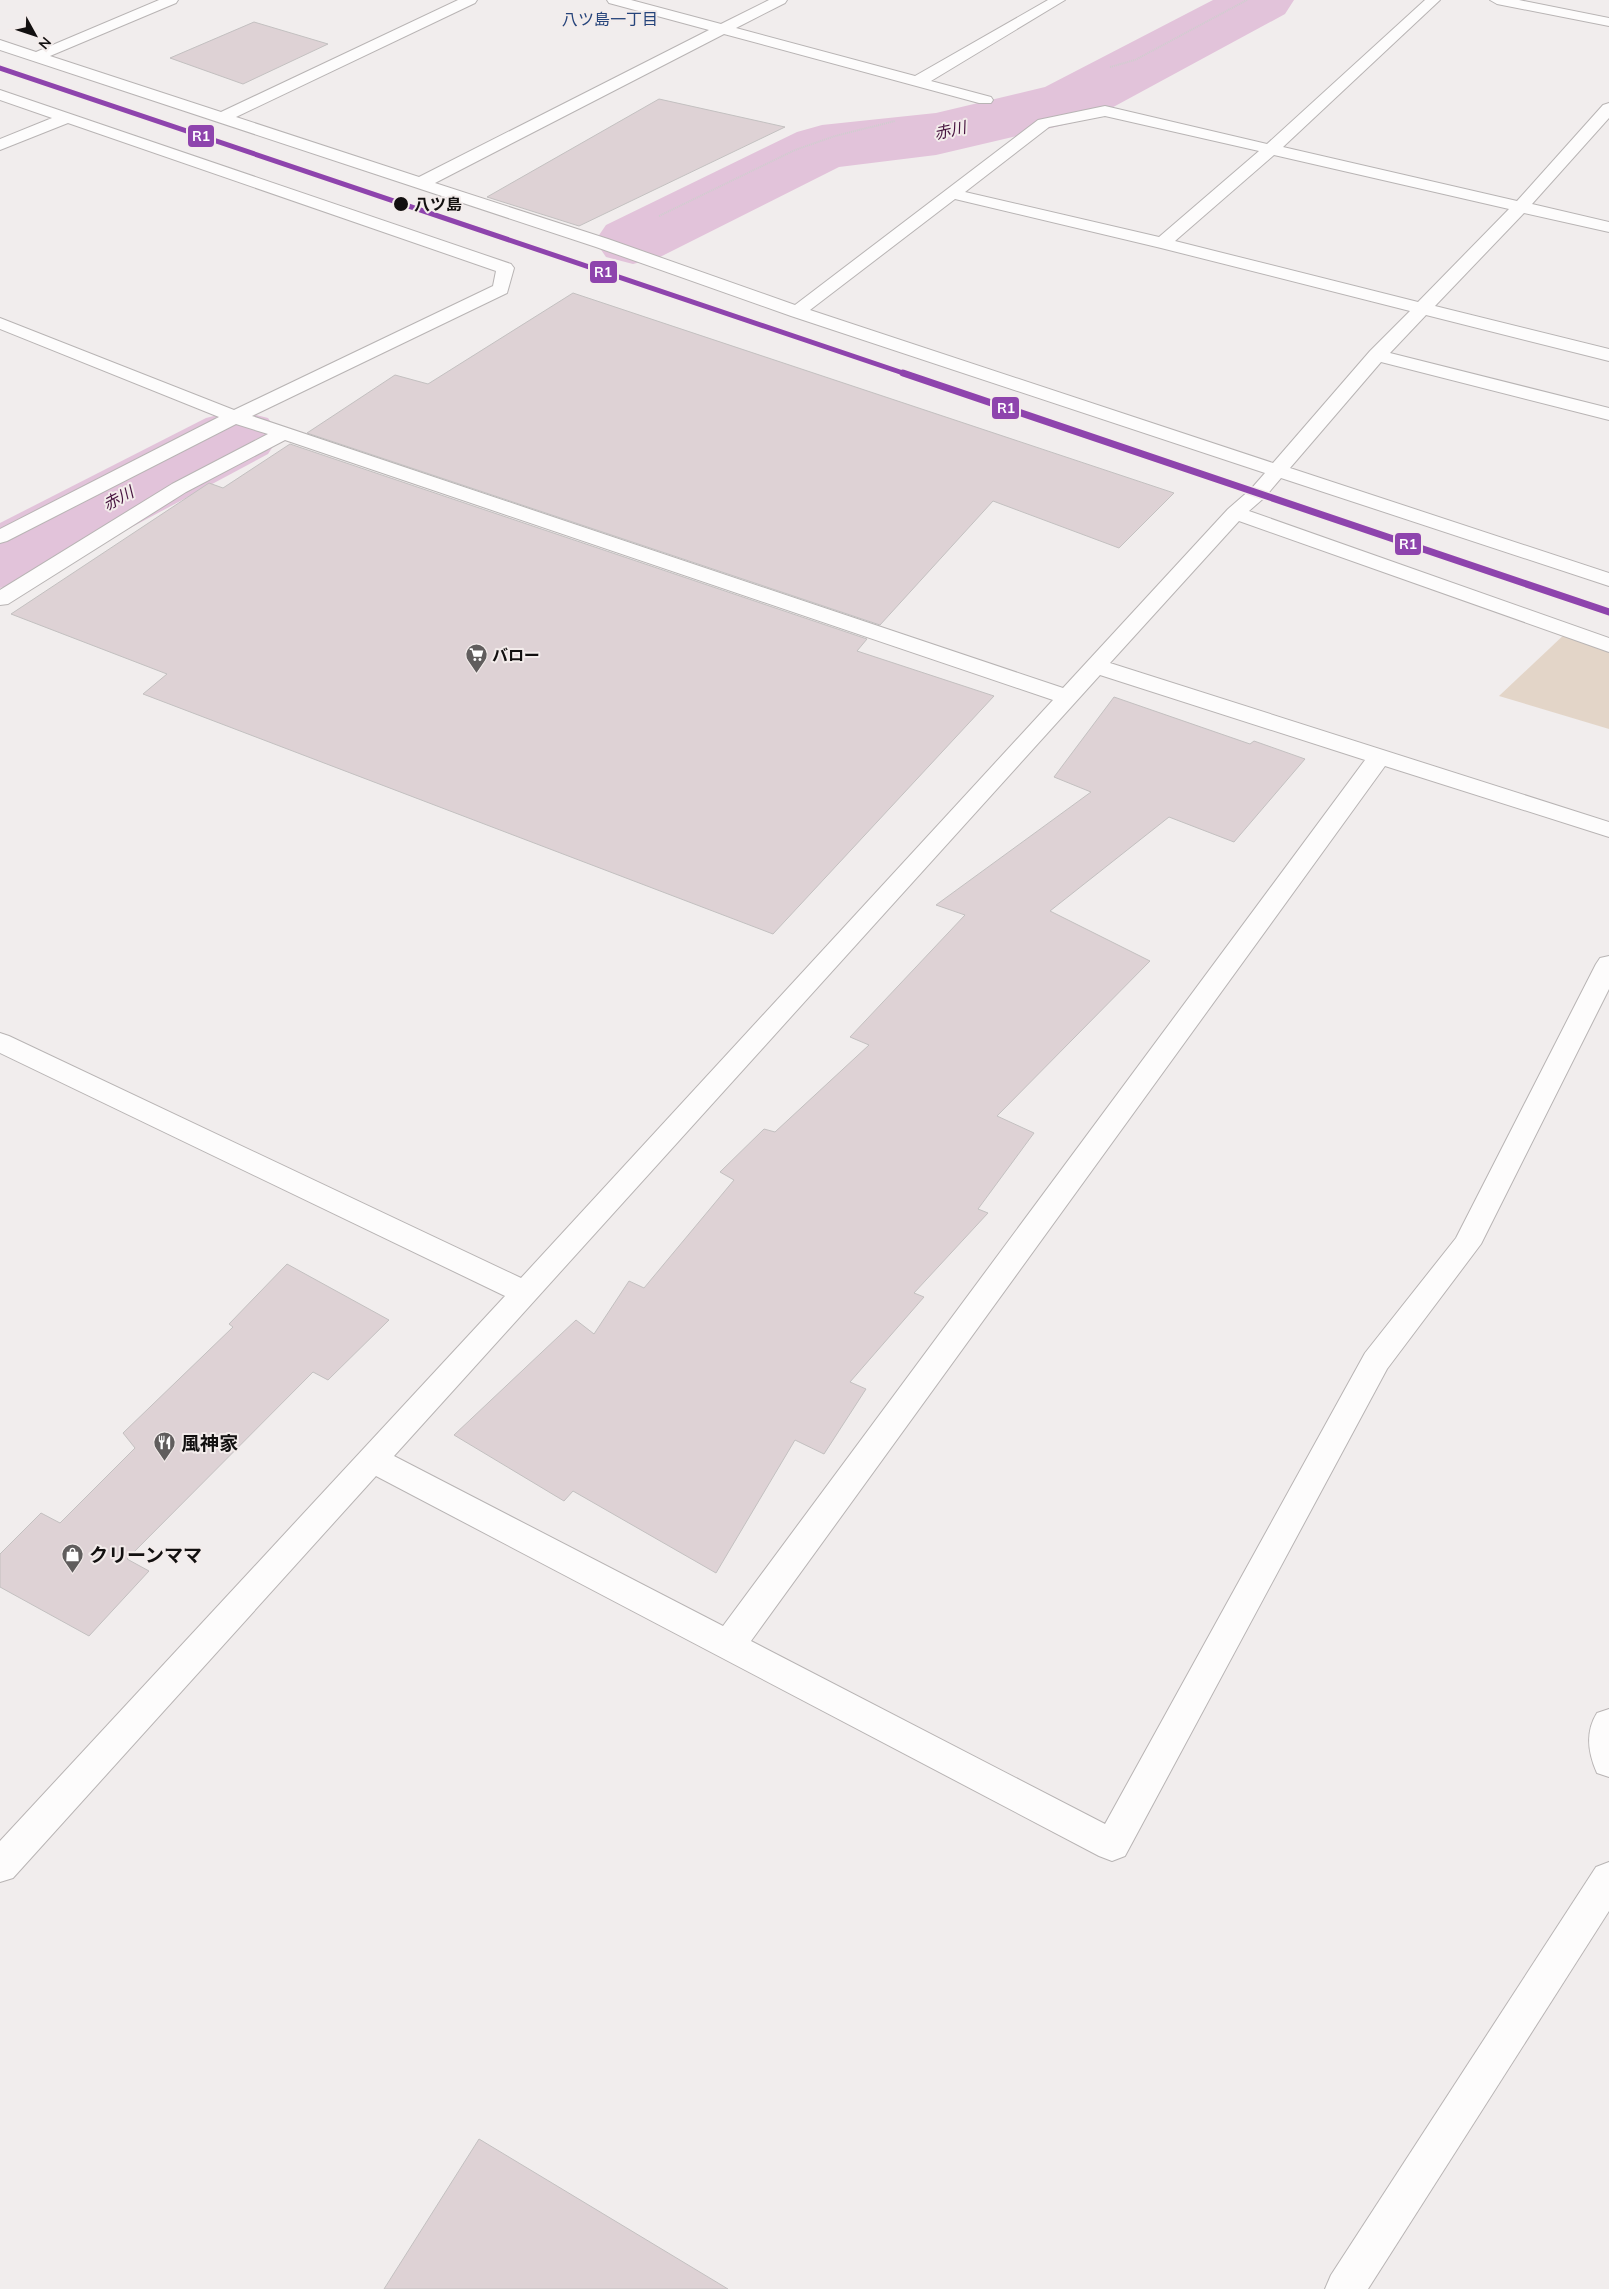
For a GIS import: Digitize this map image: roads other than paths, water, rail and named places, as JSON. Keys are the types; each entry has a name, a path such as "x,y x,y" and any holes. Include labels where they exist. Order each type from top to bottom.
{"street":[{"path":"36,57 171,0"},
{"path":"224,117 470,0"},
{"path":"614,0 985,100"},
{"path":"422,183 780,0"},
{"path":"917,82 1058,0"},
{"path":"1162,243 1272,148 1433,0"},
{"path":"1497,0 1609,22"},
{"path":"0,45 224,117 602,243 798,312 1276,472 1609,580"},
{"path":"0,95 505,268 501,289 235,416 0,537"},
{"path":"0,1866 526,1293 1235,513 1258,493 1377,355 1521,206 1609,108"},
{"path":"798,312 954,194 1044,122 1105,111 1609,226"},
{"path":"0,145 67,118"},
{"path":"954,194 1162,243 1609,355"},
{"path":"0,323 235,416 1067,697"},
{"path":"1377,355 1609,414"},
{"path":"0,599 179,488 284,433"},
{"path":"1235,513 1609,645"},
{"path":"1096,666 1609,830"},
{"path":"728,1646 1380,756"},
{"path":"373,1460 1112,1845 1376,1361 1467,1244 1609,964"},
{"path":"0,1042 526,1293"},
{"path":"1609,1724 1605,1730 1609,1762"},
{"path":"1345,2289 1609,1880"}],"waterway":[{"name":"赤川","path":"633,241 822,147 936,134 1068,103 1262,0"},
{"name":"赤川","path":"0,560 237,436"}],"place":[{"name":"八ツ島","path":"401,204"},
{"name":"バロー","path":"476,674"},
{"name":"風神家","path":"165,1462"},
{"name":"クリーンママ","path":"73,1574"}],"district":[{"name":"八ツ島一丁目","path":"610,19"}]}
